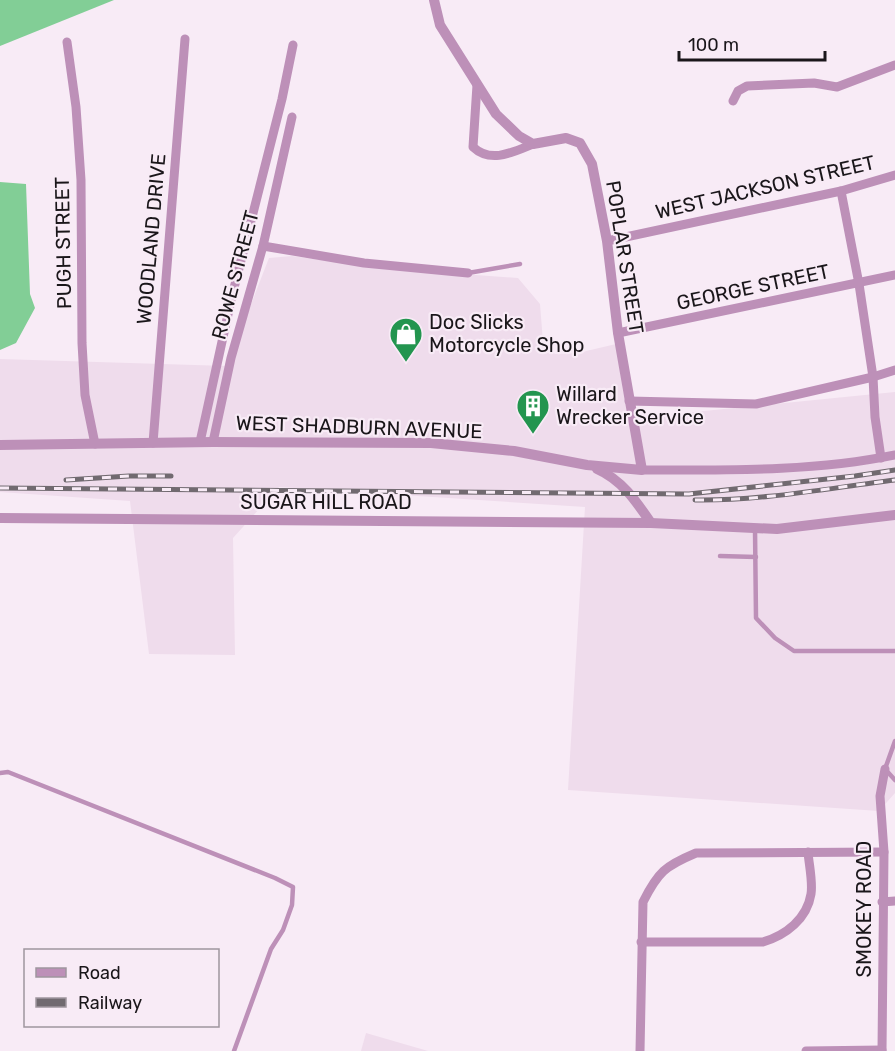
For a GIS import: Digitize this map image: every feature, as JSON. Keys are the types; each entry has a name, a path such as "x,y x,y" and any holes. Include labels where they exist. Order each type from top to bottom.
{"street":[{"path":"434,0 440,25 496,114 519,136 533,144"},
{"name":"WOODLAND DRIVE","path":"153,443 185,39"},
{"name":"PUGH STREET","path":"67,42 76,107 81,180 82,343 85,395 95,444"},
{"path":"200,442 230,306 282,99 293,45"},
{"path":"732,100 738,91 747,86 813,83 837,87 895,65"},
{"name":"POPLAR STREET","path":"477,85 473,147 481,154 495,156 514,152 533,144 566,138 580,143 592,164 608,241 618,333 642,470"},
{"name":"ROWE STREET","path":"213,442 231,358 263,246 292,117"},
{"name":"WEST JACKSON STREET","path":"608,241 841,191 895,175"},
{"path":"841,191 859,284 873,377 875,417 881,458"},
{"path":"263,246 364,263 468,273"},
{"name":"GEORGE STREET","path":"618,333 895,275"},
{"path":"629,401 756,404 895,370"},
{"name":"WEST SHADBURN AVENUE","path":"0,445 200,442 431,443 514,451 587,465 642,470 746,470 804,467 895,455"},
{"path":"587,465 610,474 625,488 651,523"},
{"name":"SUGAR HILL ROAD","path":"0,518 651,523 786,529 895,515"},
{"name":"SMOKEY ROAD","path":"882,1050 884,852 879,796 885,769"},
{"path":"642,942 763,942 776,938 790,929 801,917 811,894 808,852"},
{"path":"640,1051 643,902 654,881 672,863 696,854 884,852"},
{"path":"882,902 895,901"},
{"path":"806,1051 882,1050"}],"lane":[{"path":"468,273 520,264"},
{"path":"755,529 756,618 775,638 794,651 895,651"},
{"path":"720,556 756,557"},
{"path":"895,741 885,769 895,780"},
{"path":"0,767 293,887 292,905 283,930 271,949 234,1051"},
{"path":"0,773 8,771"}],"shaded area":[{"path":"292,256 380,268 518,278 540,304 543,342 555,354 578,353 616,344 623,391 634,418 895,392 895,793 879,811 568,790 585,507 279,487 233,538 235,655 149,654 130,501 0,492 0,359 227,366 269,258"},
{"path":"366,1033 428,1051 361,1051"}],"green space":[{"path":"0,0 114,0 0,46"},
{"path":"0,182 26,184 30,294 35,308 16,343 0,350"}],"railway":[{"path":"0,488 689,494 895,470"},
{"path":"66,480 171,476"},
{"path":"695,500 770,496 895,480"}],"place":[{"name":"Doc Slicks Motorcycle Shop","path":"406,363"},
{"name":"Willard Wrecker Service","path":"533,435"}]}
